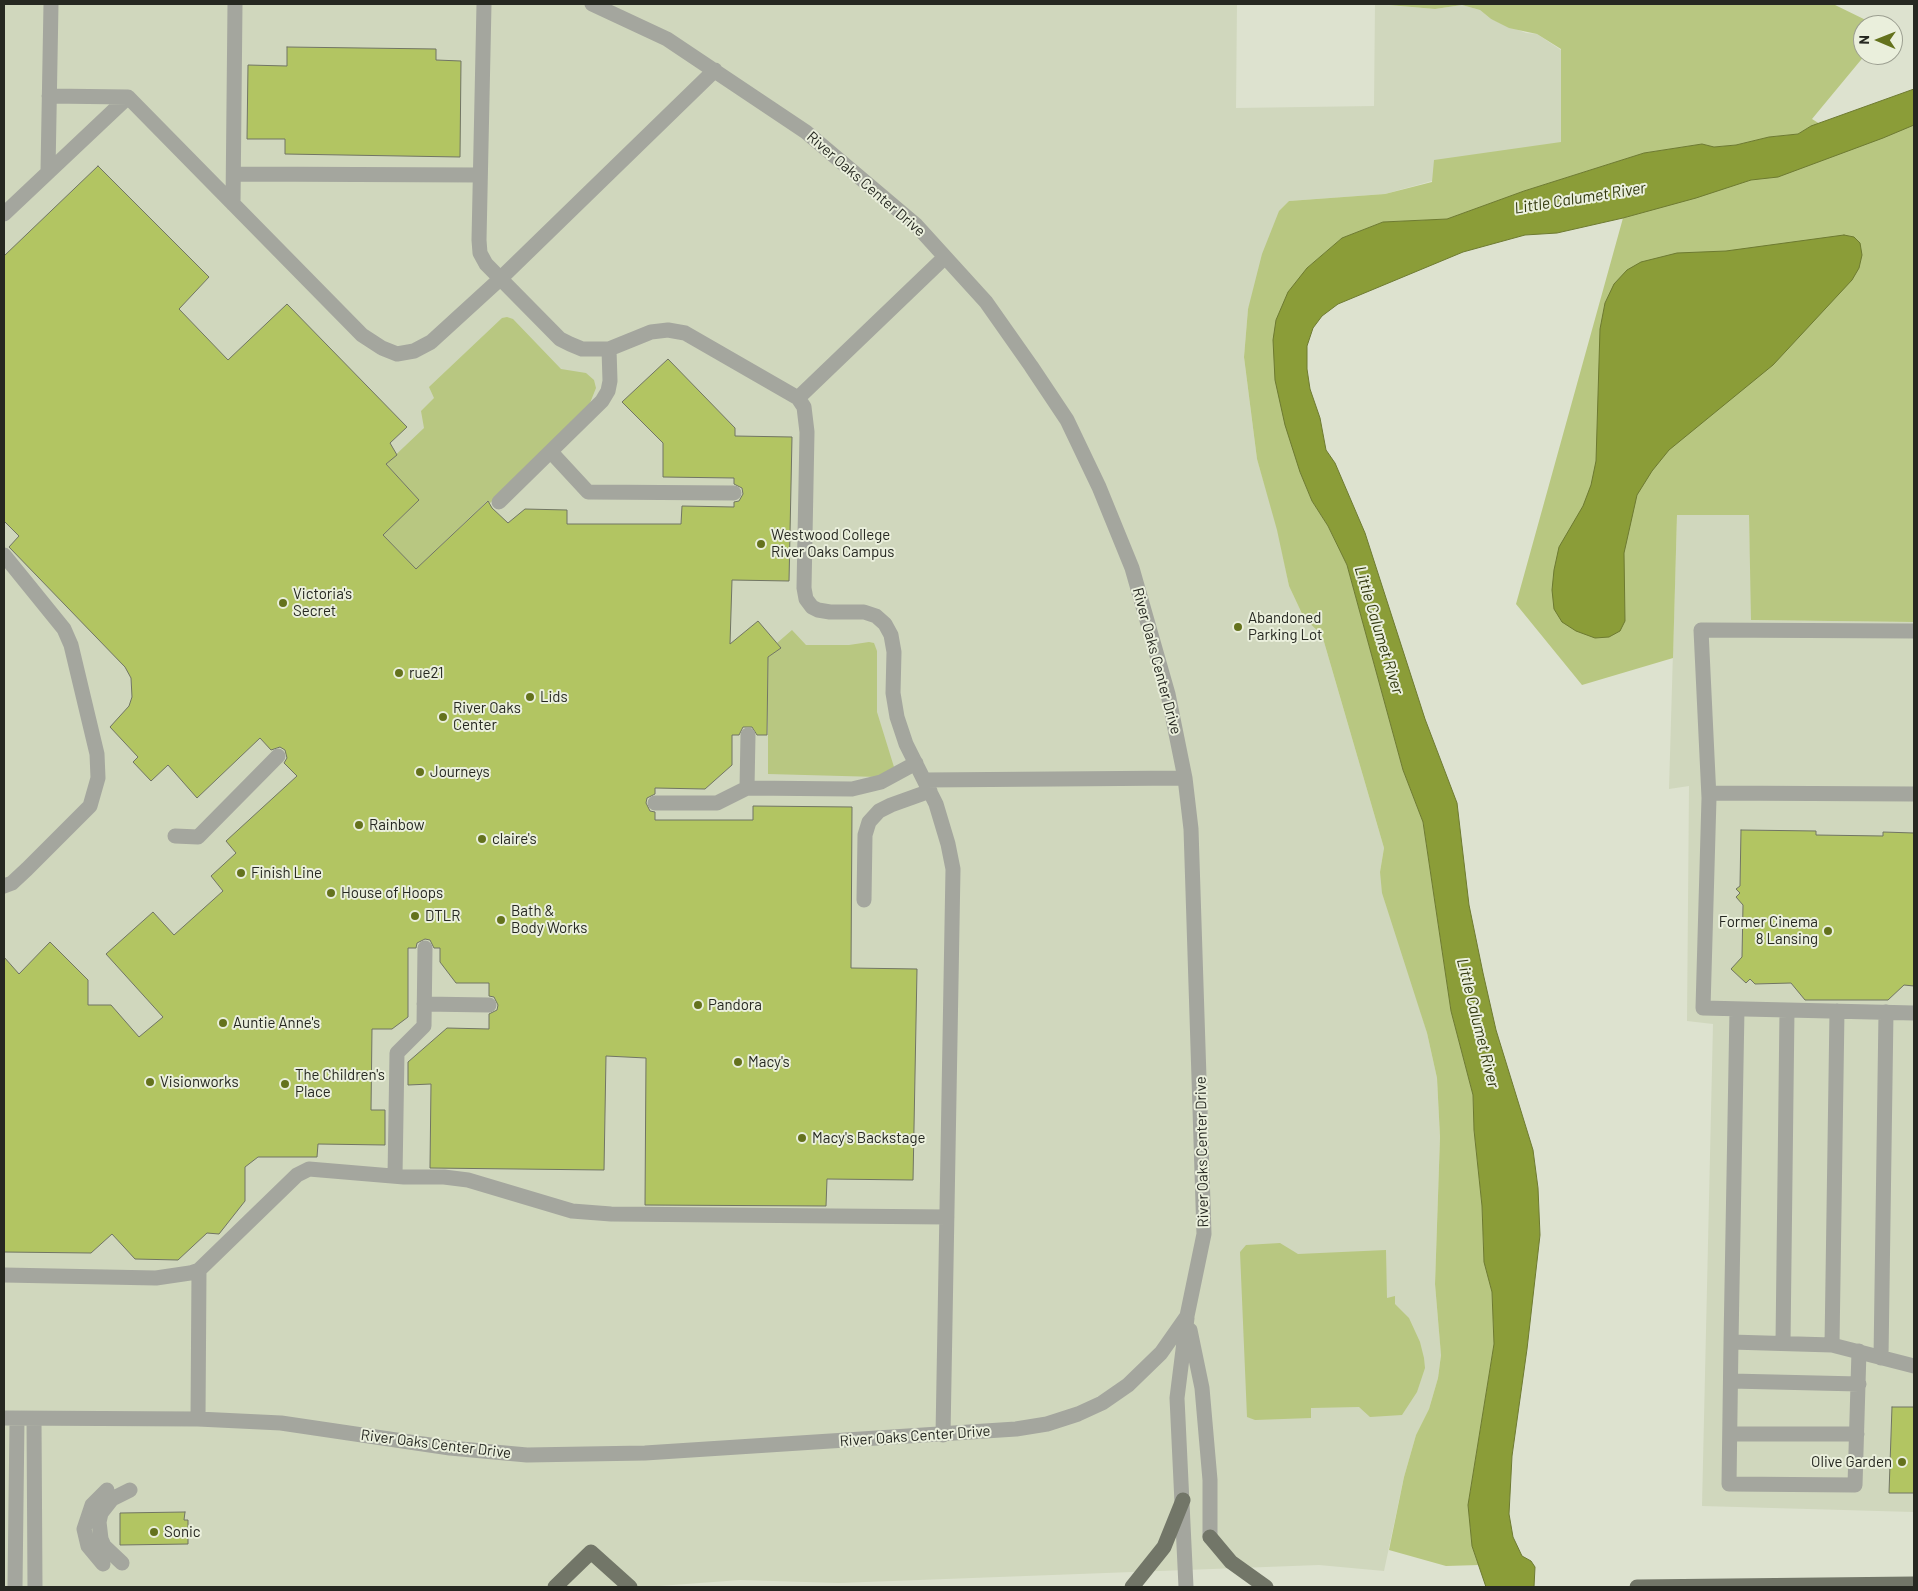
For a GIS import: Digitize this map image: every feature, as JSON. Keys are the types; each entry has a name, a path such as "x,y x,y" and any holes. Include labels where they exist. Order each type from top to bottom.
{"main road":[{"path":"1132,1587 1164,1548 1183,1500"},
{"path":"1210,1537 1230,1560 1266,1587"},
{"path":"555,1587 591,1552 630,1587"},
{"path":"1637,1587 1914,1584"}],"lane":[{"path":"48,171 51,4"},
{"path":"233,204 235,4"},
{"path":"484,4 480,253 486,264 560,339 582,349 609,349 651,332 668,330 685,333 798,398 804,407 807,432 804,588 806,599 812,607 818,610 864,612 876,616 885,624 891,635 894,652 893,693 897,717 906,744 927,785 944,827 953,869 943,1435"},
{"name":"River Oaks Center Drive","path":"11,1419 198,1419 281,1423 450,1448 527,1455 645,1453 943,1435 1047,1424 1078,1414 1102,1403 1128,1384 1161,1353 1187,1316 1201,1250 1204,1209 1192,837 1171,705 1129,560 1100,487 1066,420 986,302 910,220 806,132 715,70 667,39 592,4"},
{"path":"50,96 128,97 362,335 382,348 397,354 414,351 430,342 500,279 715,70"},
{"path":"4,214 128,97"},
{"path":"234,174 480,175"},
{"path":"798,398 946,257"},
{"path":"500,502 598,406 608,391 611,369 609,349"},
{"path":"551,452 588,492 734,493"},
{"path":"4,555 64,629 71,645 97,754 98,778 90,806 12,883 4,886"},
{"path":"1914,631 1701,630 1709,793 1703,1008 1914,1013"},
{"path":"748,735 748,788"},
{"path":"175,836 198,837 278,756"},
{"path":"655,804 717,803 748,788 852,789 880,782 916,763"},
{"path":"864,900 865,835 869,822 879,811 927,785 1184,778"},
{"path":"1709,793 1914,794"},
{"path":"395,1176 397,1053 424,1026 425,948"},
{"path":"424,1004 489,1005"},
{"path":"1737,1009 1729,1484 1855,1485 1859,1351"},
{"path":"1783,1343 1787,1010"},
{"path":"1832,1344 1837,1011"},
{"path":"1880,1358 1886,1012"},
{"path":"4,1274 156,1278 174,1277 199,1270 297,1175 309,1169 468,1180 572,1210 604,1213 947,1217"},
{"path":"198,1419 199,1270"},
{"path":"1186,1587 1177,1398 1187,1316"},
{"path":"1187,1316 1202,1388 1210,1480 1210,1537"},
{"path":"1731,1342 1832,1344 1914,1366"},
{"path":"1731,1381 1859,1384"},
{"path":"11,1419 16,1538 14,1587"},
{"path":"34,1419 35,1587"},
{"path":"1730,1434 1857,1434"},
{"path":"102,1564 88,1546 84,1529 92,1505 107,1490"},
{"path":"122,1564 104,1546 101,1539 99,1522 101,1513 112,1499 130,1490"},
{"path":"4,1568 16,1538"}],"shaded area":[{"name":"River Oaks Center","path":"4,4 1237,4 1236,108 1374,106 1375,4 1435,9 1462,5 1480,10 1491,19 1526,33 1537,34 1561,50 1561,143 1536,147 1432,181 1385,194 1289,201 1248,309 1244,357 1257,459 1278,530 1289,586 1304,618 1322,635 1384,848 1380,872 1427,1033 1437,1078 1440,1137 1435,1284 1441,1354 1438,1378 1429,1409 1416,1435 1404,1477 1384,1571 1319,1565 839,1583 740,1580 646,1587 4,1587"},
{"path":"1377,4 1833,4 1856,15 1853,15 1853,65 1857,65 1812,119 1820,124 1811,126 1798,134 1769,137 1736,145 1714,147 1702,144 1644,153 1524,191 1447,219 1383,222 1342,238 1307,268 1300,472 1312,501 1328,526 1347,565 1403,770 1423,822 1451,1011 1473,1095 1474,1130 1482,1206 1484,1261 1492,1292 1494,1344 1468,1505 1472,1546 1479,1565 1446,1566 1389,1550 1404,1477 1416,1435 1429,1409 1438,1378 1441,1355 1435,1284 1440,1137 1437,1078 1427,1033 1382,893 1380,872 1384,848 1322,635 1304,618 1289,586 1277,530 1257,459 1244,357 1248,309 1262,254 1279,211 1289,201 1385,194 1432,182 1434,160 1561,142 1561,49 1537,34 1509,28 1491,19 1480,10 1462,5 1435,9"},
{"path":"1914,110 1914,622 1751,620 1749,515 1677,515 1673,658 1582,685 1516,604 1623,218 1843,152"},
{"path":"502,318 513,319 561,369 586,373 594,380 596,388 588,408 490,503 487,501 416,569 383,535 419,500 386,464 424,428 421,411 434,398 429,387"},
{"path":"1677,515 1749,515 1752,620 1914,622 1914,1512 1702,1506 1713,1024 1687,1021 1689,786 1669,789"},
{"path":"792,630 806,645 874,643 877,651 877,712 894,767 879,777 768,774 768,657 780,648 777,643"},
{"path":"1280,1243 1298,1254 1386,1250 1387,1298 1395,1296 1395,1304 1409,1318 1420,1342 1425,1368 1417,1392 1402,1415 1370,1417 1359,1407 1311,1408 1311,1418 1255,1420 1247,1417 1240,1252 1246,1245"}],"water":[{"name":"Little Calumet River","path":"1914,89 1914,125 1778,177 1751,180 1696,198 1623,218 1557,233 1525,235 1463,252 1338,304 1322,316 1313,328 1307,346 1307,369 1310,389 1320,418 1326,450 1335,463 1365,533 1425,719 1457,803 1469,905 1483,973 1496,1030 1533,1150 1538,1188 1540,1235 1512,1456 1509,1514 1513,1537 1522,1556 1531,1561 1535,1567 1534,1587 1486,1587 1472,1546 1468,1505 1494,1344 1492,1292 1484,1262 1482,1206 1474,1130 1473,1095 1451,1011 1423,822 1403,770 1347,565 1328,526 1312,501 1300,472 1285,425 1275,380 1273,340 1276,320 1288,292 1307,268 1342,238 1383,222 1447,219 1524,191 1644,153 1702,144 1714,147 1736,145 1769,137 1798,134 1811,126"},
{"path":"1844,235 1854,237 1860,243 1862,255 1859,268 1852,280 1773,365 1669,450 1652,471 1637,495 1624,553 1625,621 1620,631 1609,637 1595,638 1576,631 1562,622 1554,609 1552,590 1554,570 1559,547 1583,506 1591,485 1596,461 1600,329 1605,303 1614,284 1627,270 1641,262 1677,253 1726,251"}],"building":[{"path":"287,47 436,49 436,60 461,61 460,157 285,154 285,139 247,139 248,65 287,66"},
{"name":"River Oaks Center","path":"98,166 209,277 179,309 228,360 287,304 407,427 390,443 397,455 386,464 419,500 383,535 416,569 488,501 492,508 508,523 525,509 567,510 567,524 681,524 682,506 734,507 734,502 739,501 743,494 742,488 734,484 734,478 663,477 663,443 622,402 668,359 735,428 735,436 792,437 789,581 732,580 730,644 758,621 781,648 768,657 767,735 757,735 752,727 743,727 739,735 732,735 732,765 705,789 655,788 655,794 647,798 646,803 650,811 655,812 655,820 753,820 753,806 852,807 851,968 917,969 913,1180 827,1179 826,1206 645,1205 646,1058 606,1056 604,1170 430,1168 431,1084 408,1085 408,1062 447,1028 489,1029 489,1014 497,1010 498,1005 494,997 489,996 489,983 456,983 440,962 440,948 434,948 430,940 425,939 417,943 416,948 408,948 408,1017 392,1029 372,1029 371,1110 385,1110 385,1145 318,1144 317,1157 258,1157 245,1167 245,1201 219,1234 207,1233 178,1260 135,1259 112,1234 91,1253 4,1252 4,957 19,974 50,942 88,980 88,1005 111,1005 139,1037 163,1017 106,954 153,912 174,935 223,891 211,876 236,853 226,841 297,776 284,763 287,758 285,750 280,747 271,750 260,738 197,798 168,765 151,781 133,762 138,757 110,727 129,706 132,697 131,678 125,667 9,547 19,536 4,521 4,256"},
{"name":"Former Cinema 8 Lansing","path":"1741,830 1816,831 1816,835 1883,836 1883,832 1914,833 1914,986 1904,985 1888,1000 1805,1000 1791,983 1755,984 1750,979 1746,983 1731,969 1742,957 1743,905 1736,897 1740,893 1736,889 1740,886"},
{"name":"Olive Garden","path":"1892,1407 1914,1407 1914,1493 1889,1493"},
{"name":"Sonic","path":"185,1512 184,1520 188,1520 188,1544 120,1545 120,1513"}],"place":[{"name":"Westwood College River Oaks Campus","path":"761,544"},
{"name":"Victoria's Secret","path":"283,603"},
{"name":"Abandoned Parking Lot","path":"1238,627"},
{"name":"rue21","path":"399,673"},
{"name":"Lids","path":"530,697"},
{"name":"River Oaks Center","path":"443,717"},
{"name":"Journeys","path":"420,772"},
{"name":"Rainbow","path":"359,825"},
{"name":"claire's","path":"482,839"},
{"name":"Finish Line","path":"241,873"},
{"name":"House of Hoops","path":"331,893"},
{"name":"DTLR","path":"415,916"},
{"name":"Bath & Body Works","path":"501,920"},
{"name":"Former Cinema 8 Lansing","path":"1828,931"},
{"name":"Pandora","path":"698,1005"},
{"name":"Auntie Anne's","path":"223,1023"},
{"name":"Macy's","path":"738,1062"},
{"name":"Visionworks","path":"150,1082"},
{"name":"The Children's Place","path":"285,1084"},
{"name":"Macy's Backstage","path":"802,1138"},
{"name":"Olive Garden","path":"1902,1462"},
{"name":"Sonic","path":"154,1532"}]}
